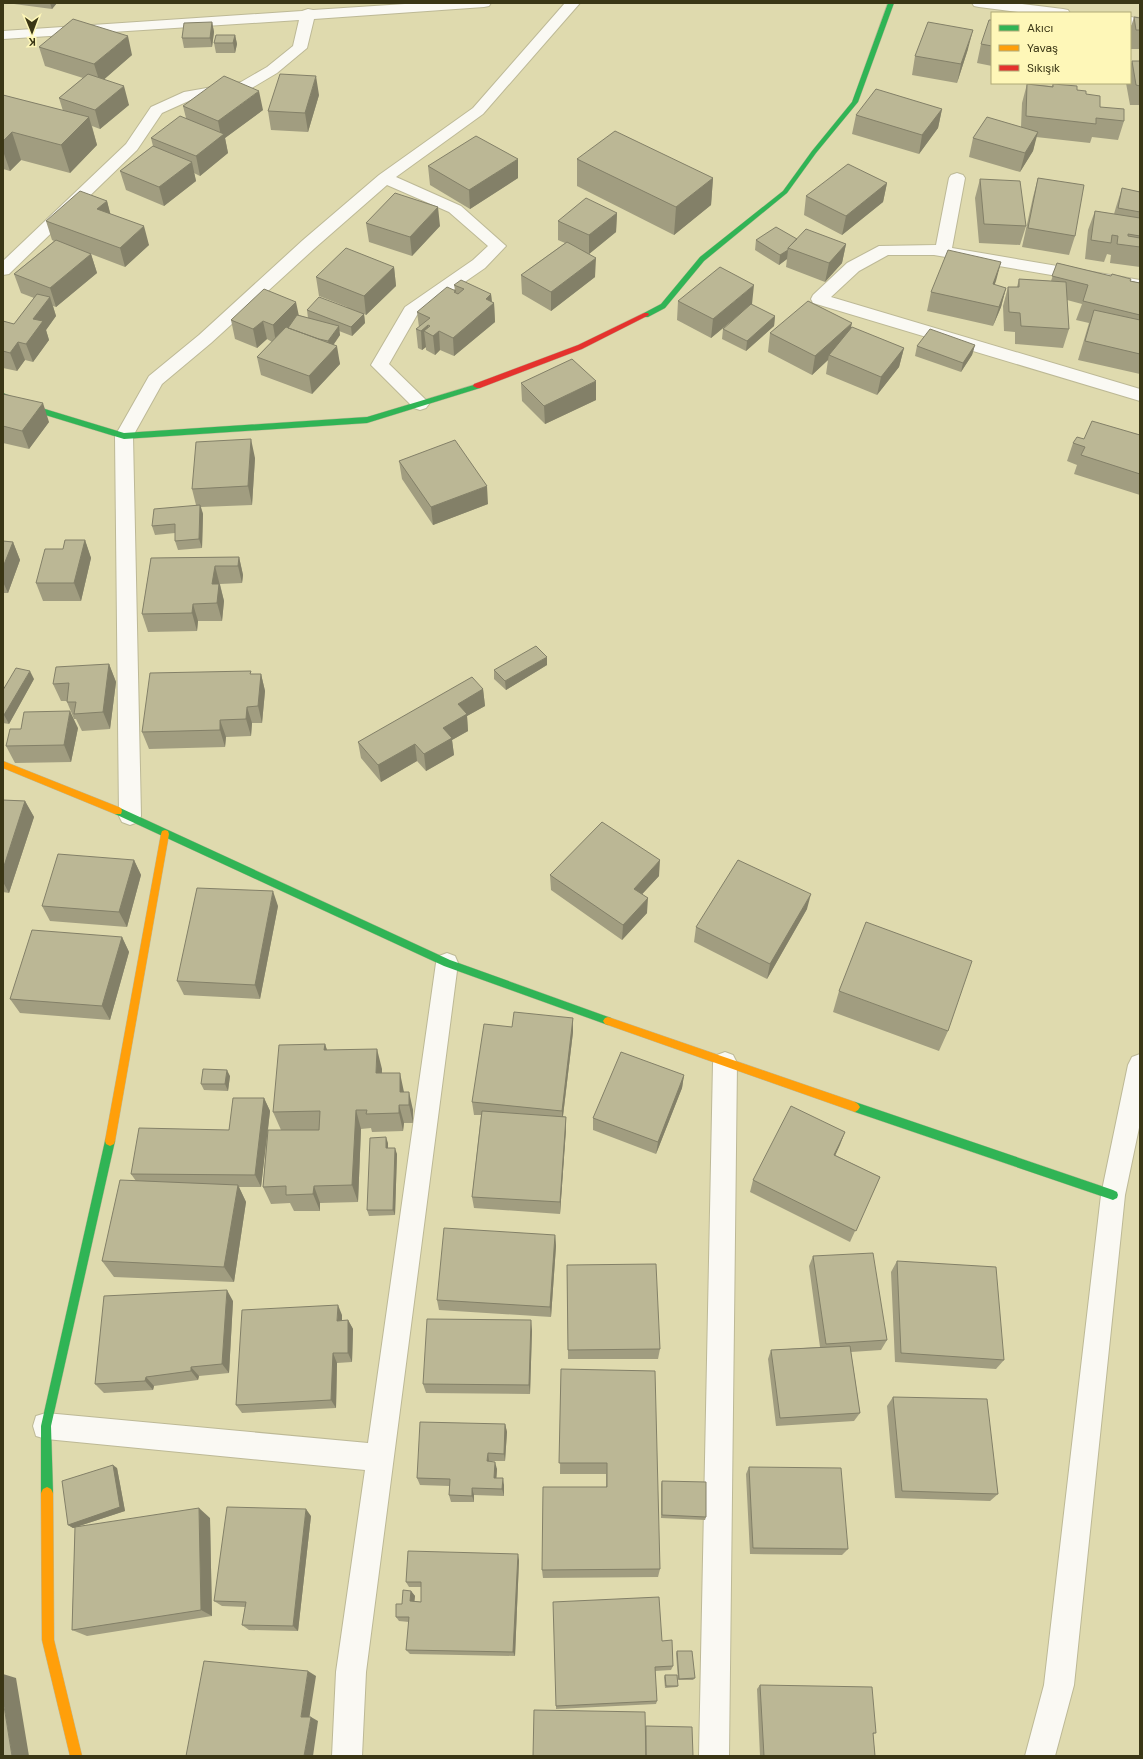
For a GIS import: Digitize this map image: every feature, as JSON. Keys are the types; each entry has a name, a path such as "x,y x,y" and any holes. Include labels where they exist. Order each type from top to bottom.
{"street":[{"path":"254,18 268,3"},
{"path":"3,35 484,3"},
{"path":"130,816 124,436 155,380 205,339 309,244 385,178 478,111 573,3"},
{"path":"3,395 32,408 124,436 366,420 468,390 580,347 664,306 702,259 785,192 814,152 855,102 891,3"},
{"path":"979,3 1055,12"},
{"path":"3,270 132,148 156,110 189,94 245,86 272,70 300,48 308,14"},
{"path":"385,178 455,209 498,246 479,264 411,311 380,365 420,404"},
{"path":"944,251 957,178"},
{"path":"1140,285 944,251 885,250 853,268 819,299 1140,396"},
{"path":"3,764 130,816 165,834 447,963 725,1063 1114,1195"},
{"path":"76,1756 48,1640 46,1426 116,1116 165,834"},
{"path":"347,1756 351,1672 447,963"},
{"path":"714,1756 725,1063"},
{"path":"1040,1756 1058,1685 1114,1195 1140,1065"},
{"path":"46,1426 380,1458"}],"building":[{"path":"1134,17 1140,18 1140,30 1136,30"},
{"path":"73,19 128,36 94,64 39,47"},
{"path":"989,20 991,20 991,46 981,44"},
{"path":"212,22 210,38 182,38 184,23"},
{"path":"928,22 973,30 961,64 915,56"},
{"path":"216,35 235,35 233,43 214,43"},
{"path":"1132,61 1140,61 1140,86 1136,85"},
{"path":"88,74 124,86 95,110 59,98"},
{"path":"280,74 316,76 305,113 268,111"},
{"path":"224,76 259,91 218,121 183,106"},
{"path":"1027,84 1053,87 1053,84 1077,86 1077,90 1086,91 1086,94 1100,96 1100,107 1124,109 1124,121 1096,118 1096,124 1026,116"},
{"path":"876,89 942,109 922,135 856,115"},
{"path":"3,95 89,117 61,145 12,132 3,141"},
{"path":"180,116 224,134 196,156 151,138"},
{"path":"987,117 1038,132 1025,153 973,138"},
{"path":"615,131 713,178 676,207 577,159"},
{"path":"476,136 518,159 469,190 428,166"},
{"path":"153,146 192,162 159,187 120,171"},
{"path":"848,164 887,183 846,216 806,196"},
{"path":"1038,178 1084,185 1075,236 1028,228"},
{"path":"980,179 1020,181 1026,226 984,224"},
{"path":"1122,188 1140,192 1140,212 1118,208"},
{"path":"80,191 107,201 97,209 144,226 120,248 46,221"},
{"path":"395,193 438,207 410,237 366,223"},
{"path":"586,198 617,213 589,235 558,221"},
{"path":"1095,211 1140,218 1140,236 1128,234 1128,236 1140,238 1140,247 1117,244 1118,236 1112,235 1111,243 1091,240"},
{"path":"776,227 797,239 788,248 788,250 780,255 756,240"},
{"path":"806,229 846,244 829,263 788,248"},
{"path":"56,240 91,254 50,288 14,274"},
{"path":"567,242 596,258 551,292 521,275"},
{"path":"346,248 394,267 364,296 316,277"},
{"path":"948,250 1001,262 993,284 1006,288 999,307 931,292"},
{"path":"1057,263 1111,276 1112,274 1140,283 1140,315 1083,301 1088,285 1052,276"},
{"path":"720,267 754,285 713,319 678,301"},
{"path":"1019,279 1066,282 1069,329 1021,326 1020,313 1009,312 1008,287 1019,287"},
{"path":"461,280 491,294 486,299 494,303 453,338 439,331 433,336 424,331 430,326 428,325 421,331 416,329 430,318 417,312 447,287 456,291 454,292 458,294 464,289 454,285"},
{"path":"264,289 296,302 273,325 263,321 253,329 231,320"},
{"path":"37,294 50,297 33,319 43,321 26,344 18,342 10,353 3,351 3,321 14,324"},
{"path":"319,297 364,314 351,327 307,310"},
{"path":"808,301 852,323 815,356 770,333"},
{"path":"751,304 775,316 747,341 723,329"},
{"path":"1094,310 1140,320 1140,354 1085,341"},
{"path":"297,315 339,326 328,341 319,339 288,328"},
{"path":"286,327 337,346 309,376 257,357"},
{"path":"852,327 904,348 881,377 829,355"},
{"path":"930,329 975,345 963,363 917,346"},
{"path":"572,359 596,381 544,406 521,383"},
{"path":"3,394 43,403 22,431 3,426"},
{"path":"1092,421 1140,435 1140,474 1081,455 1085,447 1073,443 1077,437 1084,439"},
{"path":"251,439 248,486 192,489 196,442"},
{"path":"455,440 487,486 431,507 399,461"},
{"path":"200,505 199,539 175,541 175,524 152,526 154,509"},
{"path":"65,540 85,540 74,583 36,583 45,549 63,549"},
{"path":"3,541 13,542 3,567"},
{"path":"239,557 238,566 215,566 212,584 219,584 217,603 193,604 192,613 142,614 151,558"},
{"path":"536,646 547,657 505,681 494,670"},
{"path":"109,664 103,712 74,714 76,702 67,702 69,683 53,684 56,667"},
{"path":"16,668 30,671 3,715 3,690"},
{"path":"251,671 250,674 261,674 258,706 247,707 246,719 220,720 220,730 142,732 150,673"},
{"path":"472,677 483,689 458,704 467,714 443,728 452,738 424,754 415,744 378,765 358,742"},
{"path":"70,711 64,745 6,746 10,729 21,729 24,712"},
{"path":"3,800 25,801 3,869"},
{"path":"602,822 660,860 634,889 648,898 623,925 550,875"},
{"path":"58,854 134,860 119,912 42,906"},
{"path":"738,860 811,894 770,964 696,927"},
{"path":"197,888 273,891 255,985 177,981"},
{"path":"866,922 972,961 948,1031 839,991"},
{"path":"32,930 122,937 102,1006 10,999"},
{"path":"514,1012 573,1018 562,1111 472,1102 484,1024 512,1027"},
{"path":"325,1044 324,1050 377,1049 376,1073 400,1073 400,1092 409,1092 409,1105 399,1105 399,1113 366,1114 367,1110 356,1110 352,1185 314,1186 313,1194 286,1195 286,1186 263,1187 268,1130 319,1130 320,1111 273,1112 279,1045"},
{"path":"621,1052 684,1075 658,1142 593,1118"},
{"path":"203,1069 227,1070 225,1084 201,1084"},
{"path":"233,1098 264,1098 255,1175 131,1174 139,1128 229,1130"},
{"path":"791,1106 845,1132 834,1155 880,1177 856,1231 753,1180"},
{"path":"482,1111 566,1117 560,1202 472,1197"},
{"path":"386,1137 386,1148 395,1148 393,1210 367,1210 370,1138"},
{"path":"120,1180 238,1185 224,1267 102,1261"},
{"path":"444,1228 555,1235 550,1307 437,1300"},
{"path":"873,1253 887,1340 826,1344 813,1256"},
{"path":"897,1261 996,1267 1004,1360 901,1353"},
{"path":"656,1264 660,1349 568,1350 567,1265"},
{"path":"227,1290 222,1364 191,1367 191,1371 146,1377 145,1381 95,1384 104,1296"},
{"path":"338,1305 337,1321 348,1320 348,1353 333,1353 331,1400 236,1405 242,1310"},
{"path":"427,1319 531,1320 529,1385 423,1384"},
{"path":"850,1346 860,1413 780,1418 771,1350"},
{"path":"561,1369 655,1371 660,1569 542,1570 543,1487 607,1487 607,1463 559,1463"},
{"path":"893,1397 987,1399 998,1494 902,1491"},
{"path":"420,1422 505,1424 504,1454 488,1453 487,1461 495,1462 494,1478 503,1478 502,1489 472,1488 472,1496 449,1495 450,1479 417,1478"},
{"path":"113,1465 120,1507 68,1525 62,1481"},
{"path":"749,1467 841,1468 848,1549 753,1548"},
{"path":"662,1481 706,1482 706,1517 662,1515"},
{"path":"227,1507 306,1509 293,1626 242,1625 246,1602 214,1601"},
{"path":"199,1508 201,1610 72,1630 75,1527"},
{"path":"408,1551 518,1554 513,1652 406,1650 409,1617 396,1617 396,1604 402,1604 403,1590 411,1591 410,1601 421,1602 421,1582 406,1582"},
{"path":"659,1597 662,1641 672,1640 673,1666 655,1667 657,1701 556,1706 553,1602"},
{"path":"677,1651 692,1651 695,1678 679,1679"},
{"path":"204,1661 308,1671 301,1717 311,1717 304,1756 186,1756"},
{"path":"665,1675 677,1675 678,1686 666,1686"},
{"path":"760,1685 872,1687 876,1733 873,1733 875,1756 764,1756"},
{"path":"3,1700 12,1756 3,1756"},
{"path":"534,1710 645,1712 646,1756 533,1756"},
{"path":"646,1726 692,1727 693,1756 646,1756"}],"traffic: fast":[{"path":"646,315 663,306 702,259 785,192 814,152 855,102 891,3"},
{"path":"3,395 32,408 124,436 367,420 477,386"},
{"path":"118,811 447,963 608,1021"},
{"path":"855,1107 1113,1195"},
{"path":"47,1493 46,1426 110,1141"}],"traffic: slow":[{"path":"3,764 118,811"},
{"path":"110,1141 165,834"},
{"path":"608,1021 855,1107"},
{"path":"47,1493 48,1640 76,1756"}],"traffic: jam":[{"path":"477,386 580,347 646,315"}]}
